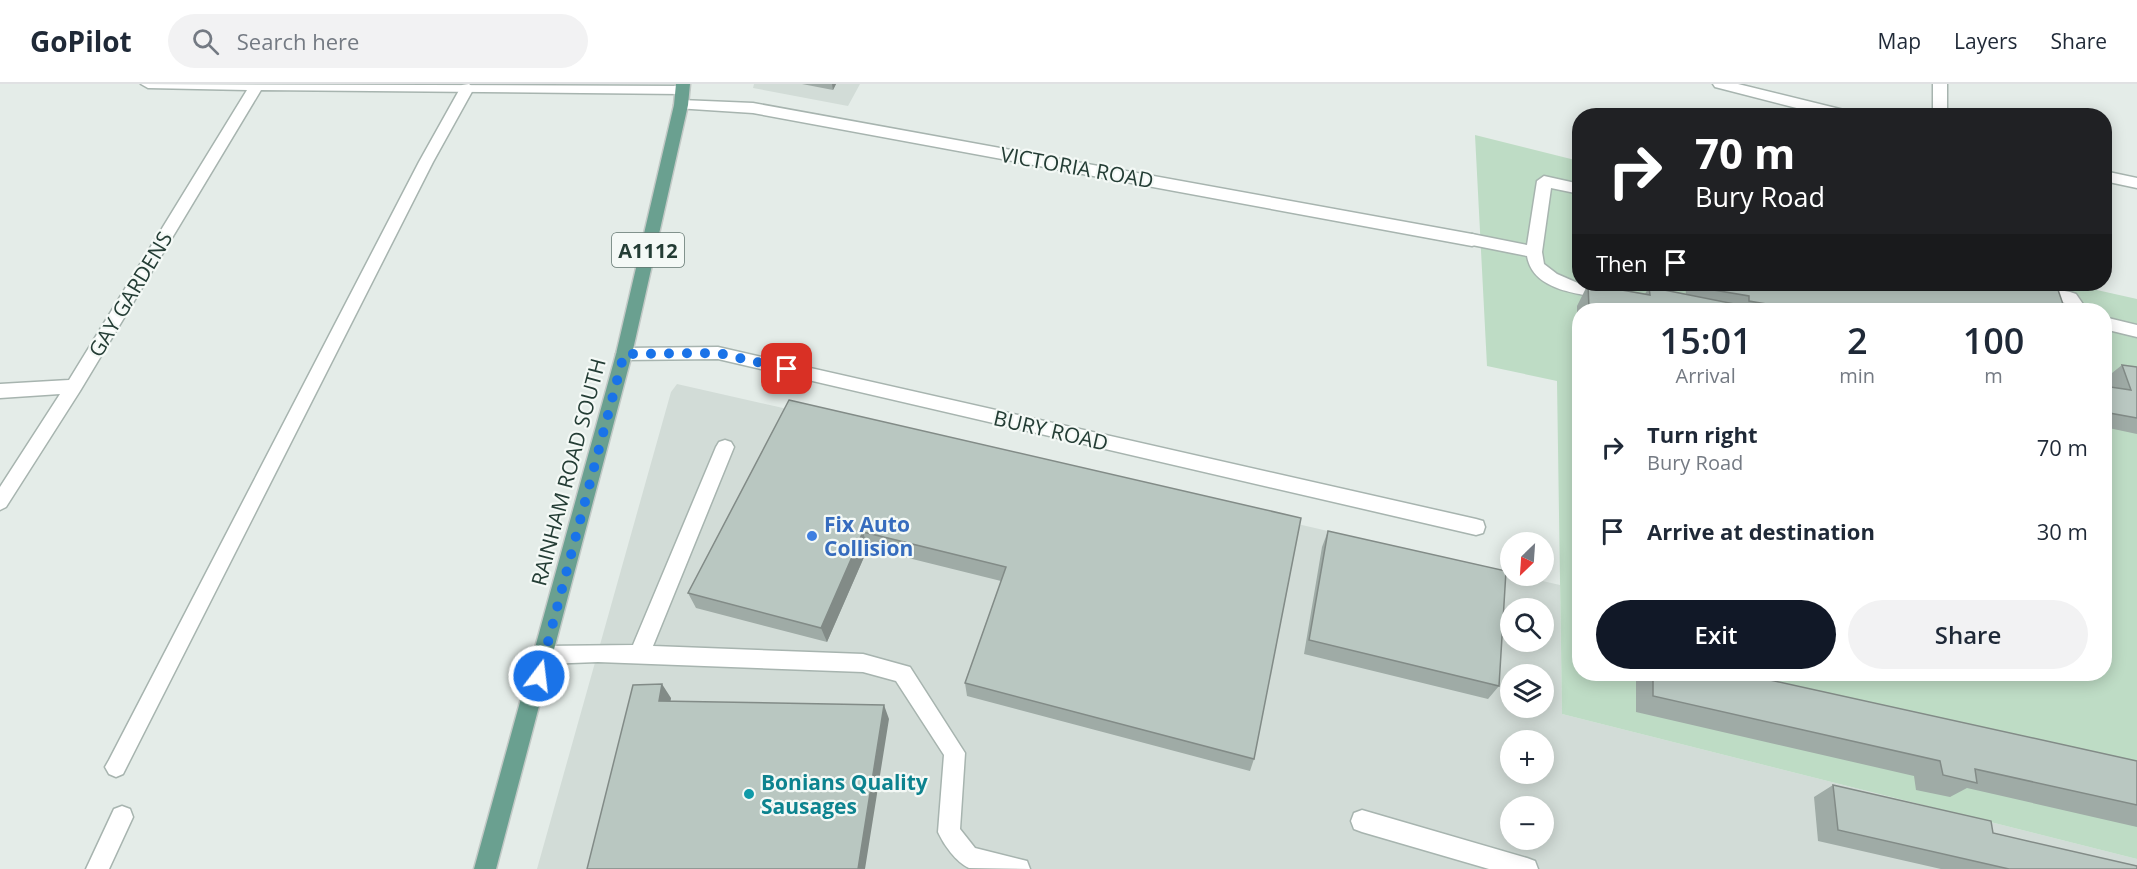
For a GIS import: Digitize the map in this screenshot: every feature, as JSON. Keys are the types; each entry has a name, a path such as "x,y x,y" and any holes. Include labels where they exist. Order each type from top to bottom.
{"main road":[{"name":"RAINHAM ROAD SOUTH","path":"485,869 624,354 682,93"}],"street":[{"name":"VICTORIA ROAD","path":"148,84 575,86 682,93 1534,252"},
{"path":"1720,84 1816,108"},
{"path":"1940,84 1940,108"},
{"name":"GAY GARDENS","path":"0,502 74,386 256,85"},
{"path":"116,767 426,162 467,87"},
{"path":"2112,178 2137,183"},
{"path":"1572,187 1544,181 1534,252 1538,267 1550,278 1572,286"},
{"path":"1598,291 1632,297"},
{"path":"2034,291 2070,298 2074,303"},
{"path":"2112,325 2137,330"},
{"name":"BURY ROAD","path":"624,354 718,353 1476,527"},
{"path":"0,391 74,386"},
{"path":"639,655 725,447"},
{"path":"544,655 598,653 863,663 903,674 955,753 949,832 969,857 1019,869"},
{"path":"97,869 122,817"},
{"path":"1362,821 1527,869"}],"shaded area":[{"path":"754,84 860,84 848,106 753,88"},
{"path":"677,384 1500,572 1500,586 1560,585 1562,714 2137,859 2137,869 537,869 671,392"}],"green space":[{"path":"1475,135 1572,159 1572,291 2101,291 2137,299 2137,859 1562,714 1557,381 1487,366"}],"building":[{"path":"1588,291 1627,291 1650,295 1650,291 1669,291 1730,303 1589,303"},
{"path":"1720,291 2058,291 2063,303 1761,303 1749,301 1749,296"},
{"path":"2122,365 2137,367 2137,418 2112,413 2112,387 2131,390"},
{"path":"789,400 1301,518 1254,759 965,683 1006,567 863,532 821,628 688,593"},
{"path":"1328,531 1500,570 1500,586 1505,586 1504,598 1500,598 1499,686 1309,640"},
{"path":"1653,681 1775,681 2137,761 2137,805 1975,769 1977,783 1943,775 1940,761 1653,696"},
{"name":"Bonians Quality Sausages","path":"662,684 659,701 884,705 858,869 587,869 633,685"},
{"path":"1833,785 1991,821 1993,833 2137,866 2137,869 2009,869 1838,830"}],"place":[{"name":"Fix Auto Collision","path":"812,536"},
{"name":"Bonians Quality Sausages","path":"749,794"}],"route":[{"path":"539,676 624,354 718,353 787,369"}]}
